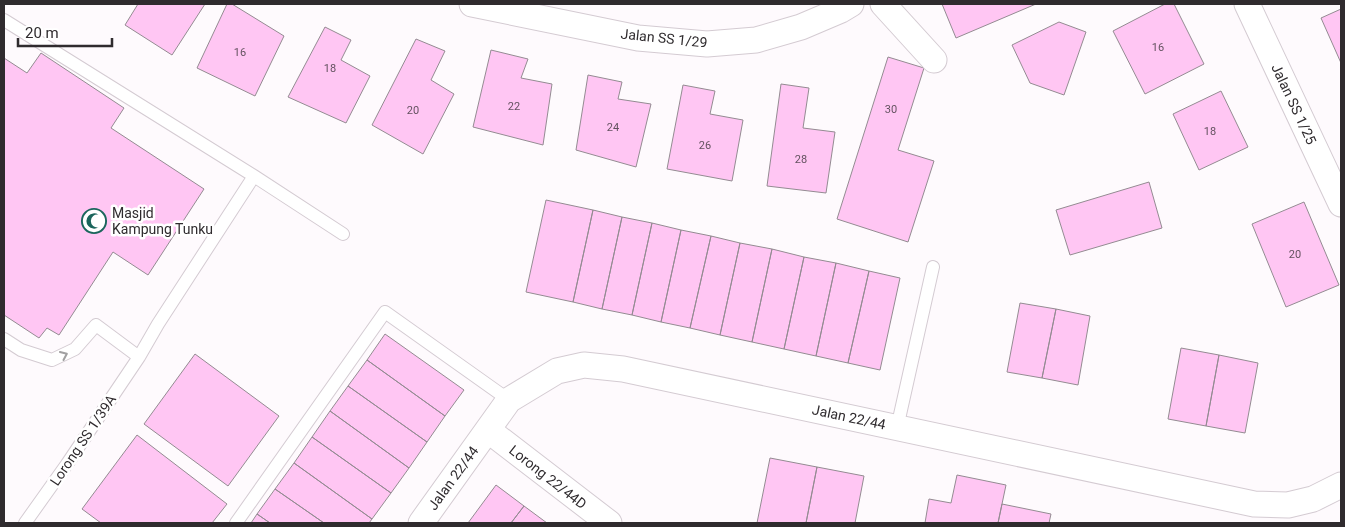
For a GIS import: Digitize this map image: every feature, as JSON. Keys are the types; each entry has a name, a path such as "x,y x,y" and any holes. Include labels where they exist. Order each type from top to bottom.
{"street":[{"name":"Jalan SS 1/29","path":"472,4 638,38 707,44 756,40 801,28 851,4"},
{"path":"883,4 934,60"},
{"name":"Jalan SS 1/25","path":"1247,4 1341,204"},
{"name":"Jalan 22/44","path":"421,523 510,400 557,371 584,365 623,369 1254,504 1288,505 1313,499 1341,485"},
{"name":"Lorong 22/44D","path":"488,430 609,523"}],"lane":[{"path":"4,20 254,176 343,234"},
{"name":"Lorong SS 1/39A","path":"25,523 139,357 158,324 254,176"},
{"path":"898,428 933,267"},
{"path":"236,523 385,312 510,400"},
{"path":"4,339 21,350 52,360 76,350 96,326 139,357"}],"building":[{"path":"138,4 205,4 172,55 125,25"},
{"path":"227,4 232,4 284,36 255,96 197,68"},
{"path":"942,4 1036,4 956,38"},
{"path":"1165,4 1174,4 1204,64 1145,94 1113,31"},
{"path":"1341,9 1341,63 1321,18"},
{"path":"1059,22 1086,32 1064,95 1030,83 1012,45"},
{"path":"325,27 351,40 341,60 370,76 346,123 288,97"},
{"path":"416,39 445,51 431,80 454,94 423,154 372,125"},
{"path":"491,50 528,59 521,78 552,84 543,145 473,127"},
{"name":"Masjid Kampung Tunku","path":"41,53 124,108 111,128 204,189 148,275 113,252 59,335 47,328 39,338 4,315 4,58 27,73"},
{"path":"888,57 924,68 898,150 934,161 908,242 837,219"},
{"path":"588,75 622,82 618,99 651,104 636,167 576,150"},
{"path":"781,84 809,88 803,128 835,132 826,193 767,186"},
{"path":"683,85 715,91 710,114 743,120 732,181 667,169"},
{"path":"1221,91 1248,147 1199,170 1173,114"},
{"path":"1149,182 1162,228 1070,255 1056,210"},
{"path":"546,200 593,210 573,302 526,292"},
{"path":"1304,202 1339,285 1286,307 1252,224"},
{"path":"593,210 622,217 602,309 573,302"},
{"path":"622,217 652,223 632,315 602,309"},
{"path":"652,223 681,230 661,322 632,315"},
{"path":"681,230 711,236 690,328 661,322"},
{"path":"711,236 740,243 720,335 690,328"},
{"path":"740,243 772,249 752,342 720,335"},
{"path":"772,249 804,257 784,349 752,342"},
{"path":"804,257 836,263 816,356 784,349"},
{"path":"836,263 869,271 848,363 816,356"},
{"path":"869,271 900,278 880,370 848,363"},
{"path":"1020,303 1056,309 1042,378 1007,372"},
{"path":"1056,309 1090,316 1078,385 1042,378"},
{"path":"385,334 464,390 445,416 367,360"},
{"path":"1181,348 1219,355 1206,426 1168,419"},
{"path":"195,354 279,416 228,486 144,424"},
{"path":"1219,355 1258,363 1245,433 1206,426"},
{"path":"367,360 445,416 427,442 348,386"},
{"path":"348,386 427,442 409,468 330,411"},
{"path":"330,411 409,468 391,493 312,437"},
{"path":"137,435 227,504 212,523 101,523 82,509"},
{"path":"312,437 391,493 372,519 294,463"},
{"path":"770,458 817,467 806,523 757,523"},
{"path":"294,463 372,519 369,523 324,523 275,489"},
{"path":"817,467 864,476 855,523 806,523"},
{"path":"957,475 1006,485 998,523 925,523 929,499 951,503"},
{"path":"496,485 524,506 511,523 468,523"},
{"path":"275,489 324,523 270,523 257,514"},
{"path":"1002,504 1051,514 1049,523 998,523"},
{"path":"524,506 547,523 511,523"},
{"path":"257,514 270,523 251,523"}],"place":[{"name":"Masjid Kampung Tunku","path":"94,221"}]}
